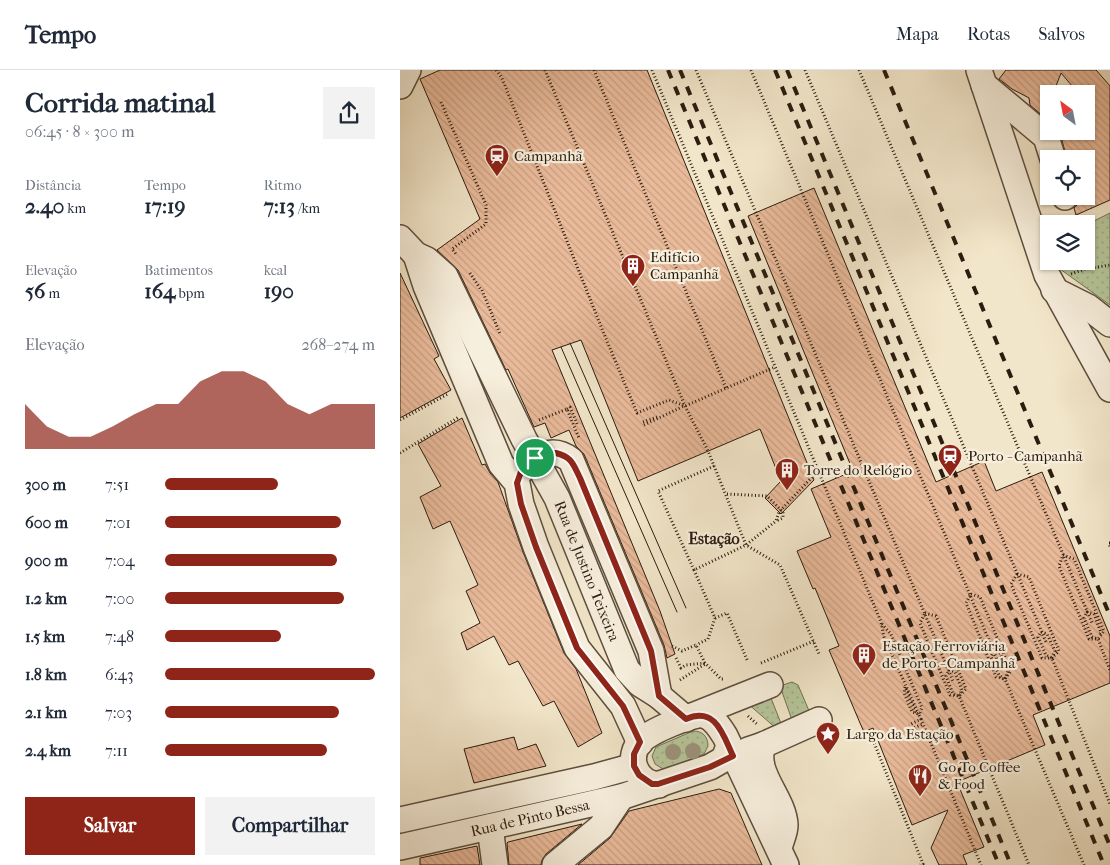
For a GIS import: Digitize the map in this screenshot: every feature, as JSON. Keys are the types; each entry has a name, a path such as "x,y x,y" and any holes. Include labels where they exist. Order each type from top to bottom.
{"street":[{"path":"400,86 408,70"},
{"path":"981,78 1046,137 1050,150"},
{"path":"981,78 1044,270 1110,389"},
{"name":"Rua de Justino Teixeira","path":"408,246 445,276 460,304 524,439 557,498 627,670 640,684 689,718"},
{"name":"Rua de Justino Teixeira","path":"408,246 501,464 517,483 521,504 536,547 577,648 623,706 637,754"},
{"path":"1054,290 1088,307 1110,324"},
{"path":"517,483 522,469 535,458 544,454 556,453 564,455 571,460 651,651 659,696"},
{"path":"571,531 585,491"},
{"path":"689,718 770,685"},
{"path":"689,718 702,715 712,720 722,731 729,754 782,856"},
{"name":"Rua de Pinto Bessa","path":"400,820 594,777 637,754 651,733 689,718"},
{"path":"729,754 763,737 819,720"},
{"path":"763,737 760,761 775,794 785,825 782,856"},
{"path":"637,754 642,779 652,784 658,784"},
{"name":"Rua de Pinto Bessa","path":"400,847 621,796 710,767 729,754"},
{"path":"555,865 601,827 621,796"},
{"path":"490,827 495,865"}],"path":[{"path":"496,70 502,78 602,329 638,413 669,400 685,406"},
{"path":"545,70 685,406 727,494 746,545 780,565 819,654"},
{"path":"594,70 726,388"},
{"path":"652,70 817,472 881,622 884,637 905,687 905,692 913,711 919,715"},
{"path":"696,70 953,680"},
{"path":"752,70 998,662"},
{"path":"805,70 1046,642"},
{"path":"859,70 1092,623"},
{"path":"441,102 486,205 486,224 452,249 457,256"},
{"path":"1054,290 1070,275 1085,269 1110,265"},
{"path":"460,304 482,290 467,270"},
{"path":"643,423 657,419 775,367"},
{"path":"400,420 466,383"},
{"path":"400,453 476,406"},
{"path":"568,408 570,407 577,425"},
{"path":"696,645 708,639 714,618 658,491 714,466"},
{"path":"694,570 746,545 776,521 781,510 817,472"},
{"path":"727,494 766,496 781,510"},
{"path":"1110,543 1110,547"},
{"path":"1063,555 1074,559 1104,631 1098,639"},
{"path":"1063,555 1059,566 1083,620 1092,636 1098,639 1110,670"},
{"path":"1017,574 1029,577 1058,651 1052,658 1042,658 1012,584 1017,574"},
{"path":"971,594 980,597 1008,671 1005,679"},
{"path":"971,594 966,603 998,675 1005,679 1084,865"},
{"path":"1087,612 1096,615"},
{"path":"1087,612 1083,620 1088,639 1098,639"},
{"path":"714,618 727,613 748,662"},
{"path":"925,613 936,616 957,672 962,690 959,696 1029,865"},
{"path":"925,613 920,622 944,677 953,694 959,696"},
{"path":"1092,623 1096,615"},
{"path":"1096,615 1101,633 1098,639"},
{"path":"1083,620 1092,623"},
{"path":"881,622 891,634 922,708 919,715"},
{"path":"1041,632 1047,634 1055,652 1052,658"},
{"path":"1041,632 1038,637 1046,655 1052,658 1110,804"},
{"path":"1046,642 1052,634"},
{"path":"1035,641 1046,642"},
{"path":"994,651 1002,654 1011,671 1005,679"},
{"path":"994,651 990,658 996,677 1005,679"},
{"path":"998,662 1002,654"},
{"path":"676,658 680,668 686,665 705,663 680,680"},
{"path":"990,658 998,662"},
{"path":"949,670 957,672 966,689 959,696"},
{"path":"944,677 949,670"},
{"path":"953,680 957,672"},
{"path":"944,677 953,680"},
{"path":"944,677 950,695 959,696"},
{"path":"905,687 910,690 981,865"},
{"path":"741,710 763,737"},
{"path":"909,725 921,719"},
{"path":"911,729 923,724"},
{"path":"873,740 922,864 920,865"}],"green space":[{"path":"1110,213 1110,305 1061,270 1095,270 1095,220"},
{"path":"792,682 798,685 810,713 792,720 781,689 783,685"},
{"path":"771,698 782,726 778,730 746,702"},
{"path":"693,731 702,733 707,739 708,746 704,754 668,768 663,769 655,764 652,756 656,747"}],"building":[{"path":"440,70 647,70 814,480 781,514 765,498 781,481 760,429 638,481 581,340 552,350 660,611 675,654 667,658 664,645 584,454 576,446 569,430 551,438 545,423 534,427 508,369 506,370 458,270 437,250 480,219 420,79"},
{"path":"1006,70 1096,70 1110,86 1110,200 1076,215 1074,208 1077,205 1095,205 1095,150 1065,150 1062,140 1095,140 1095,85 1071,85 1061,73 1056,85 1040,85 1040,113 1030,105 1029,98 999,79"},
{"path":"814,188 936,482 984,461 996,491 1042,472 1110,636 1110,683 1033,715 1045,745 957,782 984,847 963,855 967,865 939,865 931,848 948,810 912,825 873,728 864,732 829,650 839,646 815,588 813,589 797,551 831,537 811,489 853,471 748,216"},
{"path":"400,273 439,356 434,359 451,390 400,418"},
{"path":"462,418 482,465 485,464 498,482 523,552 564,653 576,669 602,733 578,747 554,701 543,706 518,661 509,665 494,636 467,650 461,633 480,623 466,591 478,585 450,521 433,529 420,497 441,486 418,444"},
{"path":"514,737 518,750 536,744 546,766 474,783 464,749"},
{"path":"719,789 731,793 762,865 578,865 610,838 629,811"},
{"path":"582,824 546,854 541,865 509,865 508,842"},
{"path":"477,846 480,865 420,865 420,858"}],"tram line":[{"path":"570,343 686,608"},
{"path":"561,347 677,612"}],"railway":[{"path":"668,70 999,865"},
{"path":"680,70 1011,865"},
{"path":"775,70 1104,865"},
{"path":"787,70 1110,846"},
{"path":"884,70 1110,616"}],"place":[{"name":"Campanhã","path":"497,177"},
{"name":"Edifício Campanhã","path":"633,287"},
{"name":"Porto - Campanhã","path":"950,477"},
{"name":"Torre do Relógio","path":"787,491"},
{"name":"Estação Ferroviária de Porto - Campanhã","path":"864,676"},
{"name":"Largo da Estação","path":"828,755"},
{"name":"Go To Coffee & Food","path":"920,797"}],"district":[{"name":"Estação","path":"714,538"}],"route":[{"path":"556,453 564,455 571,460 651,651 659,696 686,719 702,715 715,722 725,736 733,756 710,767 658,784 647,782 636,771 633,759 636,747 640,742 623,706 577,648 536,547 521,504 517,483 522,469 535,458 544,454 556,453"}]}
